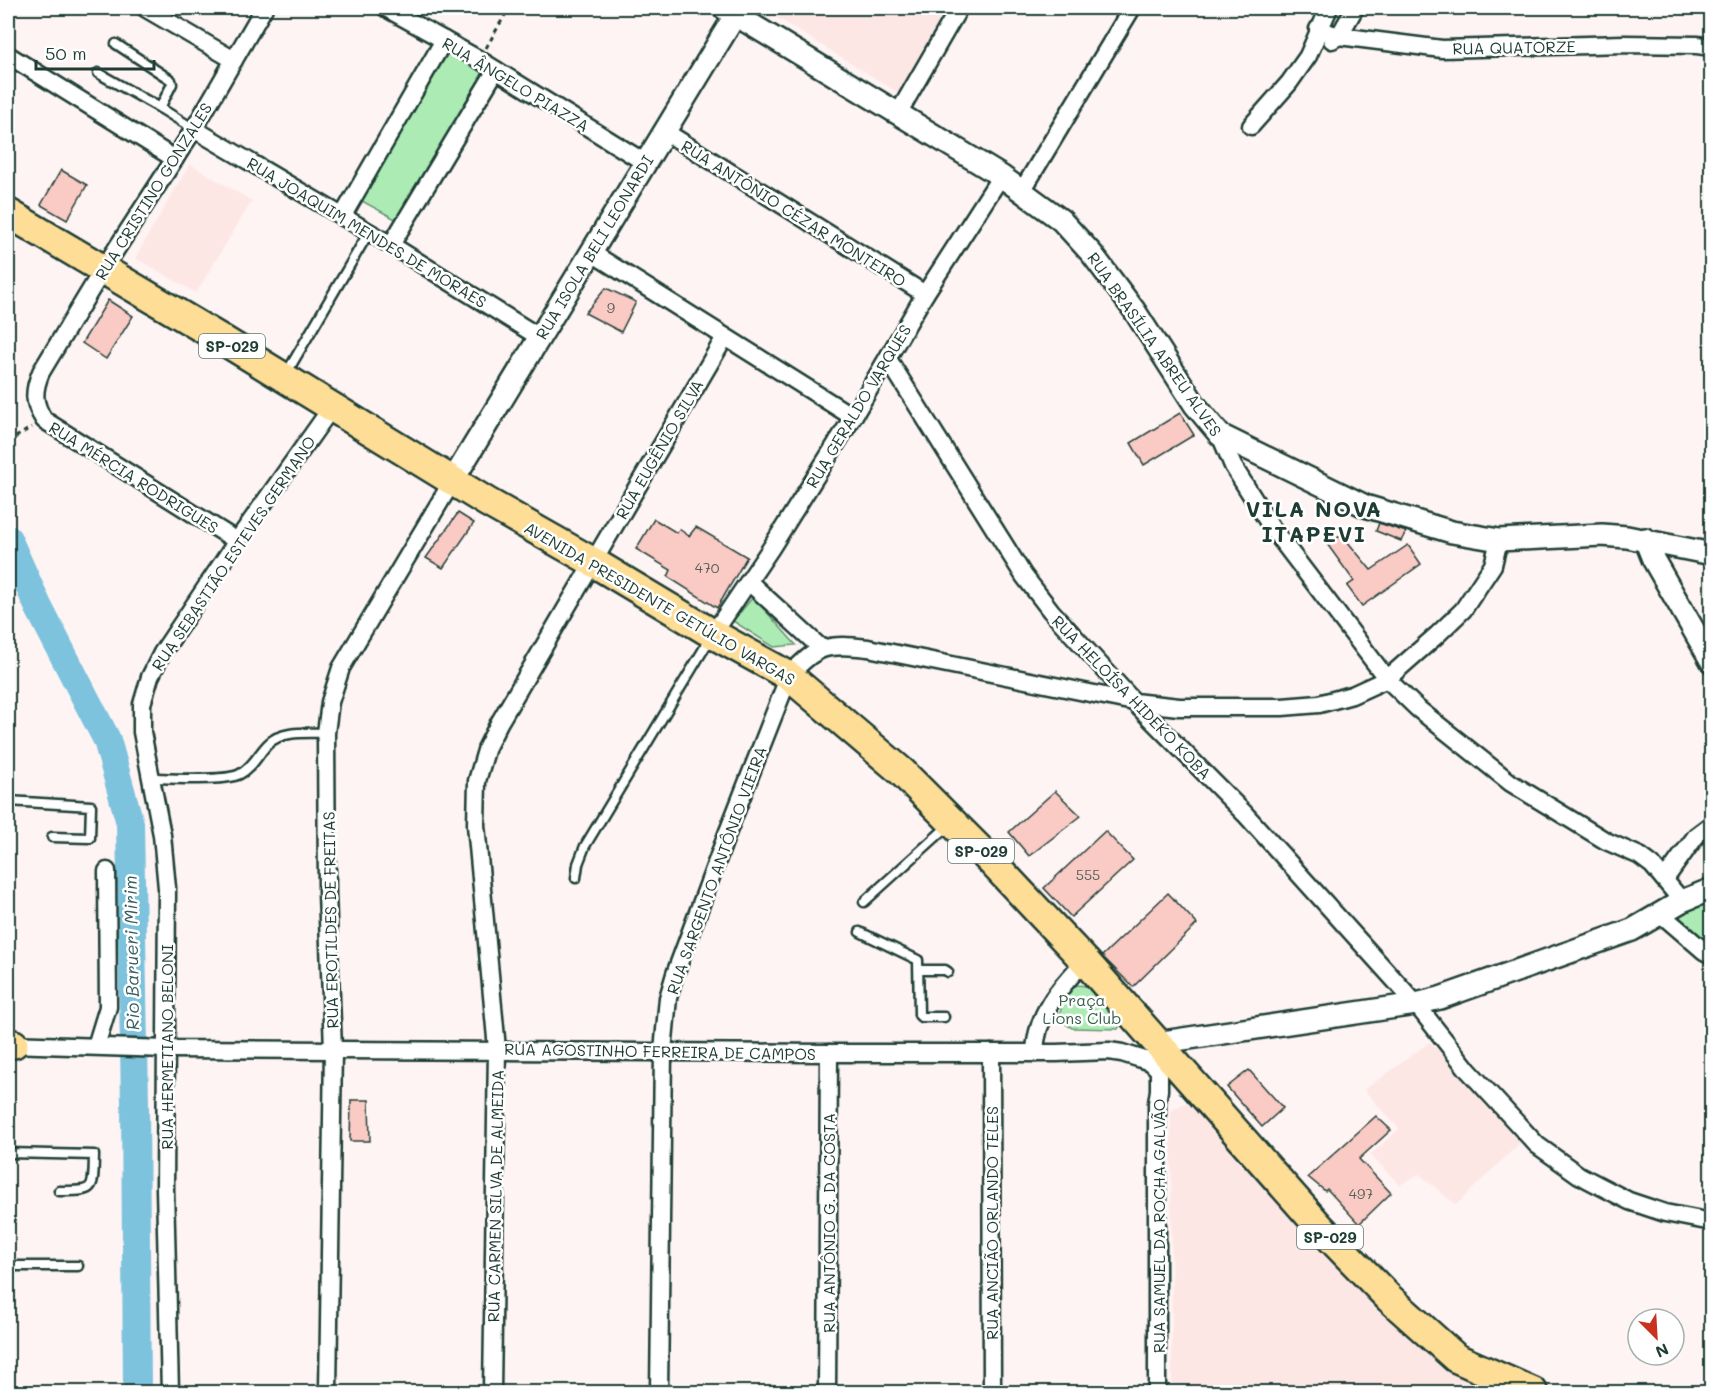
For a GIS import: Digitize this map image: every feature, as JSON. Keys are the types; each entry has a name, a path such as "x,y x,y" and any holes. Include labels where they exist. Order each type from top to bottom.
{"highway":[{"name":"AVENIDA PRESIDENTE GETÚLIO VARGAS","path":"8,214 487,502 789,676 903,772 1085,961 1154,1053 1389,1298 1455,1358 1533,1392"},
{"name":"SP-029","path":"1455,1358 1496,1392"}],"street":[{"path":"145,8 234,60"},
{"name":"RUA CRISTINO GONZALES","path":"40,372 194,129 264,8"},
{"name":"RUA ÂNGELO PIAZZA","path":"386,8 480,60 644,162"},
{"path":"899,112 959,8"},
{"path":"1022,191 1132,8"},
{"path":"1308,56 1329,8"},
{"path":"1251,126 1289,83 1308,56 1321,44 1339,36 1355,8"},
{"name":"RUA BRASÍLIA ABREU ALVES","path":"730,11 1001,176 1061,220 1092,254 1134,310 1200,413 1220,435 1233,466 1272,528 1387,679 1416,708 1511,783 1606,841 1640,856 1665,879 1682,901"},
{"name":"RUA ISOLA BELI LEONARDI","path":"453,480 592,253 664,131 730,11"},
{"name":"RUA QUATORZE","path":"1318,29 1339,36 1442,48 1624,44 1712,47"},
{"path":"342,217 444,40"},
{"path":"8,56 175,159"},
{"path":"391,244 496,70"},
{"name":"RUA JOAQUIM MENDES DE MORAES","path":"194,129 391,244 539,337"},
{"name":"RUA ANTÔNIO CÉZAR MONTEIRO","path":"664,131 925,294"},
{"name":"RUA GERALDO VARQUES","path":"713,634 749,582 853,417 925,294 1001,176"},
{"path":"592,253 853,417"},
{"name":"RUA EUGÊNIO SILVA","path":"593,562 725,337"},
{"name":"RUA HELOÍSA HIDEKO KOBA","path":"888,359 1024,576 1051,611 1134,702 1245,814 1416,1004 1468,1070 1537,1145 1579,1175 1629,1201 1665,1214 1712,1222"},
{"name":"RUA MÉRCIA RODRIGUES","path":"40,372 34,397 44,420 237,541"},
{"name":"RUA SEBASTIÃO ESTEVES GERMANO","path":"142,704 150,677 162,653 237,541 332,407"},
{"path":"1220,435 1365,506 1452,532 1499,540 1602,535 1645,539 1712,554"},
{"name":"RUA EROTILDES DE FREITAS","path":"328,1392 333,1049 327,892 326,733 330,702 341,668 453,480"},
{"path":"1645,539 1653,559 1712,662"},
{"path":"789,676 807,656 821,648 844,645 1134,702 1179,707 1282,707 1319,704 1352,695 1387,679 1437,635 1463,610 1493,565 1499,540"},
{"name":"RUA CARMEN SILVA DE ALMEIDA","path":"492,1392 497,1049 476,825 477,781 487,747 499,723 593,562"},
{"path":"749,582 821,648"},
{"name":"RUA SARGENTO ANTÔNIO VIEIRA","path":"659,1392 663,1051 668,998 682,954 789,676"},
{"name":"RUA HERMETIANO BELONI","path":"142,704 142,732 166,859 159,1048 170,1392"},
{"path":"1665,879 1696,836 1712,824"},
{"path":"96,1046 108,1007 106,871"},
{"path":"1154,1053 1440,998 1632,930 1682,901 1712,888"},
{"path":"1660,914 1704,951 1712,955"},
{"path":"1035,1053 1035,1042 1046,1007 1057,991 1085,961"},
{"name":"RUA AGOSTINHO FERREIRA DE CAMPOS","path":"10,1044 159,1048 829,1053 1035,1053 1109,1051 1120,1047 1154,1053"},
{"name":"RUA ANTÔNIO G. DA COSTA","path":"826,1392 829,1053"},
{"name":"RUA ANCIÃO ORLANDO TELES","path":"991,1053 992,1392"},
{"name":"RUA SAMUEL DA ROCHA GALVÃO","path":"1154,1053 1160,1077 1157,1103 1157,1392"}],"lane":[{"path":"116,44 171,80 172,84 160,108"},
{"path":"98,73 194,129"},
{"path":"284,378 369,232"},
{"path":"576,878 578,864 585,846 713,634"},
{"path":"152,778 227,778 240,774 252,764 268,743 279,737 302,733 326,733"},
{"path":"8,801 91,806 90,838 52,837"},
{"path":"864,902 951,823"},
{"path":"860,932 917,959 919,1015 921,1017 945,1017"},
{"path":"919,970 948,972"},
{"path":"8,1153 94,1155 94,1183 91,1188 84,1191 58,1191"},
{"path":"8,1266 78,1266"}],"path":[{"path":"480,60 509,8"},
{"path":"8,442 44,420"}],"shaded area":[{"path":"782,8 952,8 899,93 776,17"},
{"path":"190,164 252,201 196,293 135,258"},
{"path":"1430,1042 1524,1139 1456,1205 1419,1174 1400,1185 1370,1155 1399,1129 1364,1090"},
{"path":"1188,1101 1405,1332 1482,1392 1172,1392 1171,1111"}],"green space":[{"path":"450,50 488,72 397,220 360,200"},
{"path":"753,597 796,645 774,647 733,621"},
{"path":"1711,899 1711,951 1687,928 1678,914"},
{"name":"Praça Lions Club","path":"1075,985 1088,986 1122,1021 1118,1029 1072,1028 1059,1020 1062,1003"}],"building":[{"path":"61,170 87,185 67,220 41,205"},
{"path":"606,288 636,302 621,332 585,313"},
{"path":"108,300 133,316 106,359 82,343"},
{"path":"1180,413 1194,435 1144,465 1131,443"},
{"path":"458,513 474,523 443,568 426,558"},
{"path":"654,519 677,533 679,529 689,536 696,527 747,557 717,608 668,577 671,570 636,549"},
{"path":"1379,523 1406,532 1401,541 1376,531"},
{"path":"1342,535 1371,570 1408,545 1421,564 1362,606 1347,586 1354,581 1327,544"},
{"path":"1055,791 1081,816 1029,856 1009,832"},
{"path":"1105,831 1133,860 1071,917 1044,888"},
{"path":"1168,893 1197,924 1133,987 1102,956"},
{"path":"1249,1070 1283,1108 1262,1127 1227,1087"},
{"path":"351,1100 369,1100 370,1141 350,1141"},
{"path":"1376,1116 1391,1130 1359,1159 1391,1193 1359,1224 1327,1189 1325,1191 1308,1177"}],"waterway":[{"name":"Rio Barueri Mirim","path":"8,539 38,606 107,740 130,823 137,1392"}],"district":[{"name":"VILA NOVA ITAPEVI","path":"1314,520"}]}
